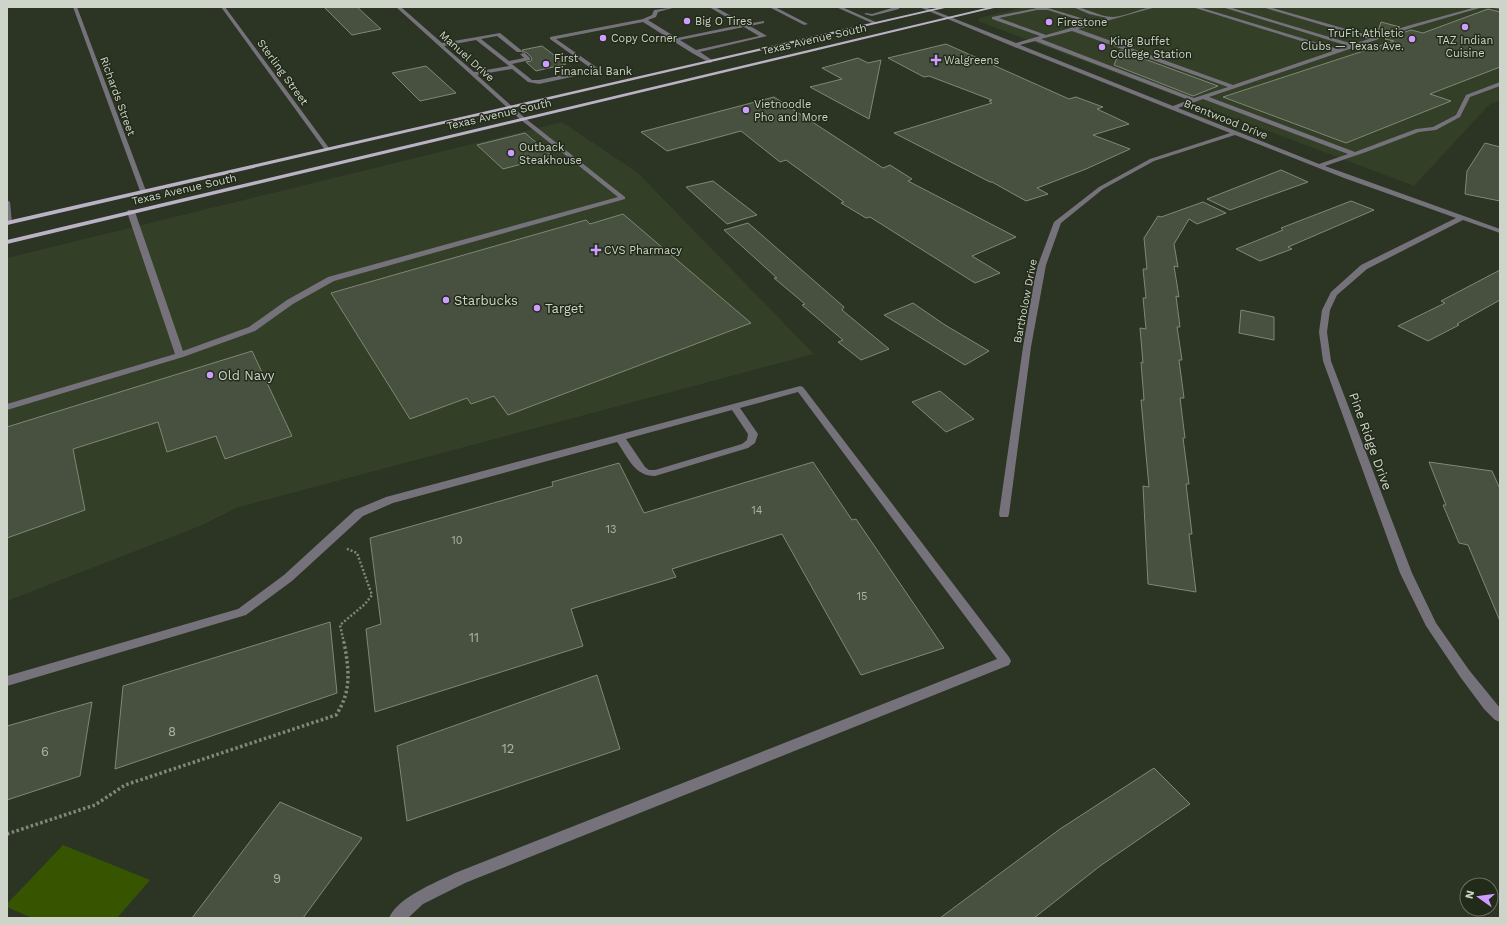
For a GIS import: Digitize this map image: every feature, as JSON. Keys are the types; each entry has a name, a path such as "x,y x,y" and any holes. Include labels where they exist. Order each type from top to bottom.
{"main road":[{"name":"Texas Avenue South","path":"8,223 946,7"},
{"name":"Texas Avenue South","path":"7,242 996,7"}],"street":[{"name":"Richards Street","path":"75,7 143,191"},
{"name":"Sterling Street","path":"223,7 327,149"},
{"name":"Manuel Drive","path":"180,355 252,329 290,302 331,279 623,198 523,119 398,7"},
{"path":"477,38 530,81 539,82 597,70 552,38 644,20 654,16 656,11 674,7"},
{"path":"694,52 764,36 711,7"},
{"path":"772,7 806,24"},
{"path":"838,7 876,23"},
{"path":"859,16 890,7"},
{"path":"866,14 897,9 897,7"},
{"name":"Brentwood Drive","path":"920,7 1319,166 1500,231"},
{"path":"1075,7 1112,18"},
{"path":"1085,7 1097,11 1103,15"},
{"path":"1014,45 1154,7"},
{"path":"1194,7 1338,51"},
{"path":"1224,7 1353,46"},
{"path":"1235,7 1359,44"},
{"path":"1264,7 1374,39"},
{"path":"1172,108 1426,22 1481,7"},
{"path":"1495,7 1500,8"},
{"path":"1044,36 994,18 1037,9 1048,9 1092,23"},
{"path":"644,20 710,61"},
{"path":"675,40 762,22"},
{"path":"1072,29 1234,87"},
{"path":"440,45 498,34 528,59 511,65 474,74"},
{"path":"1035,39 1194,100"},
{"path":"1319,166 1418,130 1434,129 1458,116 1468,96 1500,84"},
{"path":"1203,97 1354,154"},
{"name":"Bartholow Drive","path":"1004,514 1026,347 1038,282 1042,265 1058,222 1101,188 1152,160 1235,133"},
{"path":"7,207 8,223"},
{"path":"7,407 180,355 131,212"},
{"name":"Pine Ridge Drive","path":"1462,218 1364,267 1334,294 1326,310 1323,332 1327,361 1406,573 1432,626 1465,674 1489,705 1500,716"},
{"path":"7,680 242,612 288,578 359,514 390,500 800,389 1005,661 460,878 418,899 397,918"},
{"path":"620,438 641,469 647,472 655,473 746,446 752,441 753,434 735,406"}],"path":[{"path":"7,834 95,805 125,785 336,715 342,707 347,694 350,676 340,625 365,604 372,595 357,553 328,541"}],"shaded area":[{"path":"1025,7 1500,7 1500,100 1489,105 1414,186 978,21 979,18"},
{"path":"562,122 638,173 814,354 239,507 200,526 7,601 7,258"}],"green space":[{"path":"63,845 150,880 117,918 32,918 7,907 7,904"}],"building":[{"path":"324,7 357,7 381,29 352,35"},
{"path":"1488,9 1500,12 1500,67 1430,94 1451,101 1346,143 1223,97 1394,41 1385,39 1411,30 1423,33"},
{"path":"1381,22 1400,27 1377,34"},
{"path":"946,44 1069,99 1076,97 1103,107 1097,109 1129,124 1093,135 1130,149 1086,169 1037,188 1048,194 1026,201 992,182 894,133 992,103 989,101 992,100 929,76 924,77 888,58"},
{"path":"542,46 566,64 536,71 526,62 531,61 532,58 526,52 522,52 522,50"},
{"path":"1120,50 1218,86 1193,96 1114,65"},
{"path":"858,58 868,63 881,60 869,119 810,87 842,79 822,68"},
{"path":"426,66 456,93 420,101 392,73"},
{"path":"774,97 883,168 890,165 912,179 908,181 1016,237 972,256 1000,273 975,283 870,217 866,218 841,203 844,202 786,160 780,162 741,131 667,151 641,132"},
{"name":"Outback Steakhouse","path":"525,133 552,156 503,169 477,145"},
{"path":"1485,143 1500,147 1500,201 1465,194 1467,171"},
{"path":"1281,170 1308,182 1230,210 1207,199"},
{"path":"713,181 757,215 727,224 686,187"},
{"path":"1351,201 1374,210 1288,247 1292,249 1260,261 1236,249 1283,230 1281,228"},
{"path":"1203,202 1226,213 1197,224 1189,219 1174,244 1178,267 1174,266 1179,297 1176,296 1180,327 1177,327 1182,360 1179,360 1184,398 1180,398 1189,484 1186,484 1192,534 1189,534 1196,592 1148,584 1143,486 1149,487 1141,400 1144,400 1140,328 1146,329 1143,298 1146,298 1143,269 1147,269 1144,238 1158,216 1161,217"},
{"name":"Target","path":"623,214 751,323 508,415 494,396 471,404 467,398 410,419 331,293 586,220 590,224"},
{"path":"748,223 844,307 842,310 889,349 861,360 838,342 843,340 802,305 805,304 774,278 777,278 724,230"},
{"path":"1500,270 1500,300 1457,324 1459,325 1428,341 1398,326 1445,303 1441,301"},
{"path":"913,303 945,325 989,351 965,365 884,315"},
{"path":"1241,310 1274,317 1274,340 1239,333"},
{"path":"252,351 292,436 225,459 216,436 167,452 158,422 73,449 85,510 7,538 7,427"},
{"path":"940,391 974,419 946,432 912,402"},
{"path":"813,462 852,520 856,519 944,648 861,675 782,534 672,569 676,577 571,609 583,646 375,712 366,629 381,624 370,538 553,486 552,482 619,463 644,513"},
{"path":"1429,462 1492,471 1500,489 1500,621 1468,545 1459,543 1443,505 1446,505"},
{"path":"330,622 337,693 115,769 123,686"},
{"path":"597,675 620,749 407,821 397,746"},
{"path":"92,702 80,776 7,800 7,726"},
{"path":"1154,768 1190,804 1100,866 1034,918 940,918 1060,829"},
{"path":"280,802 362,838 303,918 192,918"}],"place":[{"name":"Big O Tires","path":"687,21"},
{"name":"Firestone","path":"1049,22"},
{"name":"TAZ Indian Cuisine","path":"1465,27"},
{"name":"Copy Corner","path":"603,38"},
{"name":"TruFit Athletic Clubs — Texas Ave.","path":"1412,39"},
{"name":"King Buffet College Station","path":"1102,47"},
{"name":"Walgreens","path":"936,60"},
{"name":"First Financial Bank","path":"546,64"},
{"name":"Vietnoodle Pho and More","path":"746,110"},
{"name":"Outback Steakhouse","path":"511,153"},
{"name":"CVS Pharmacy","path":"596,250"},
{"name":"Starbucks","path":"446,300"},
{"name":"Target","path":"537,308"},
{"name":"Old Navy","path":"210,375"}]}
